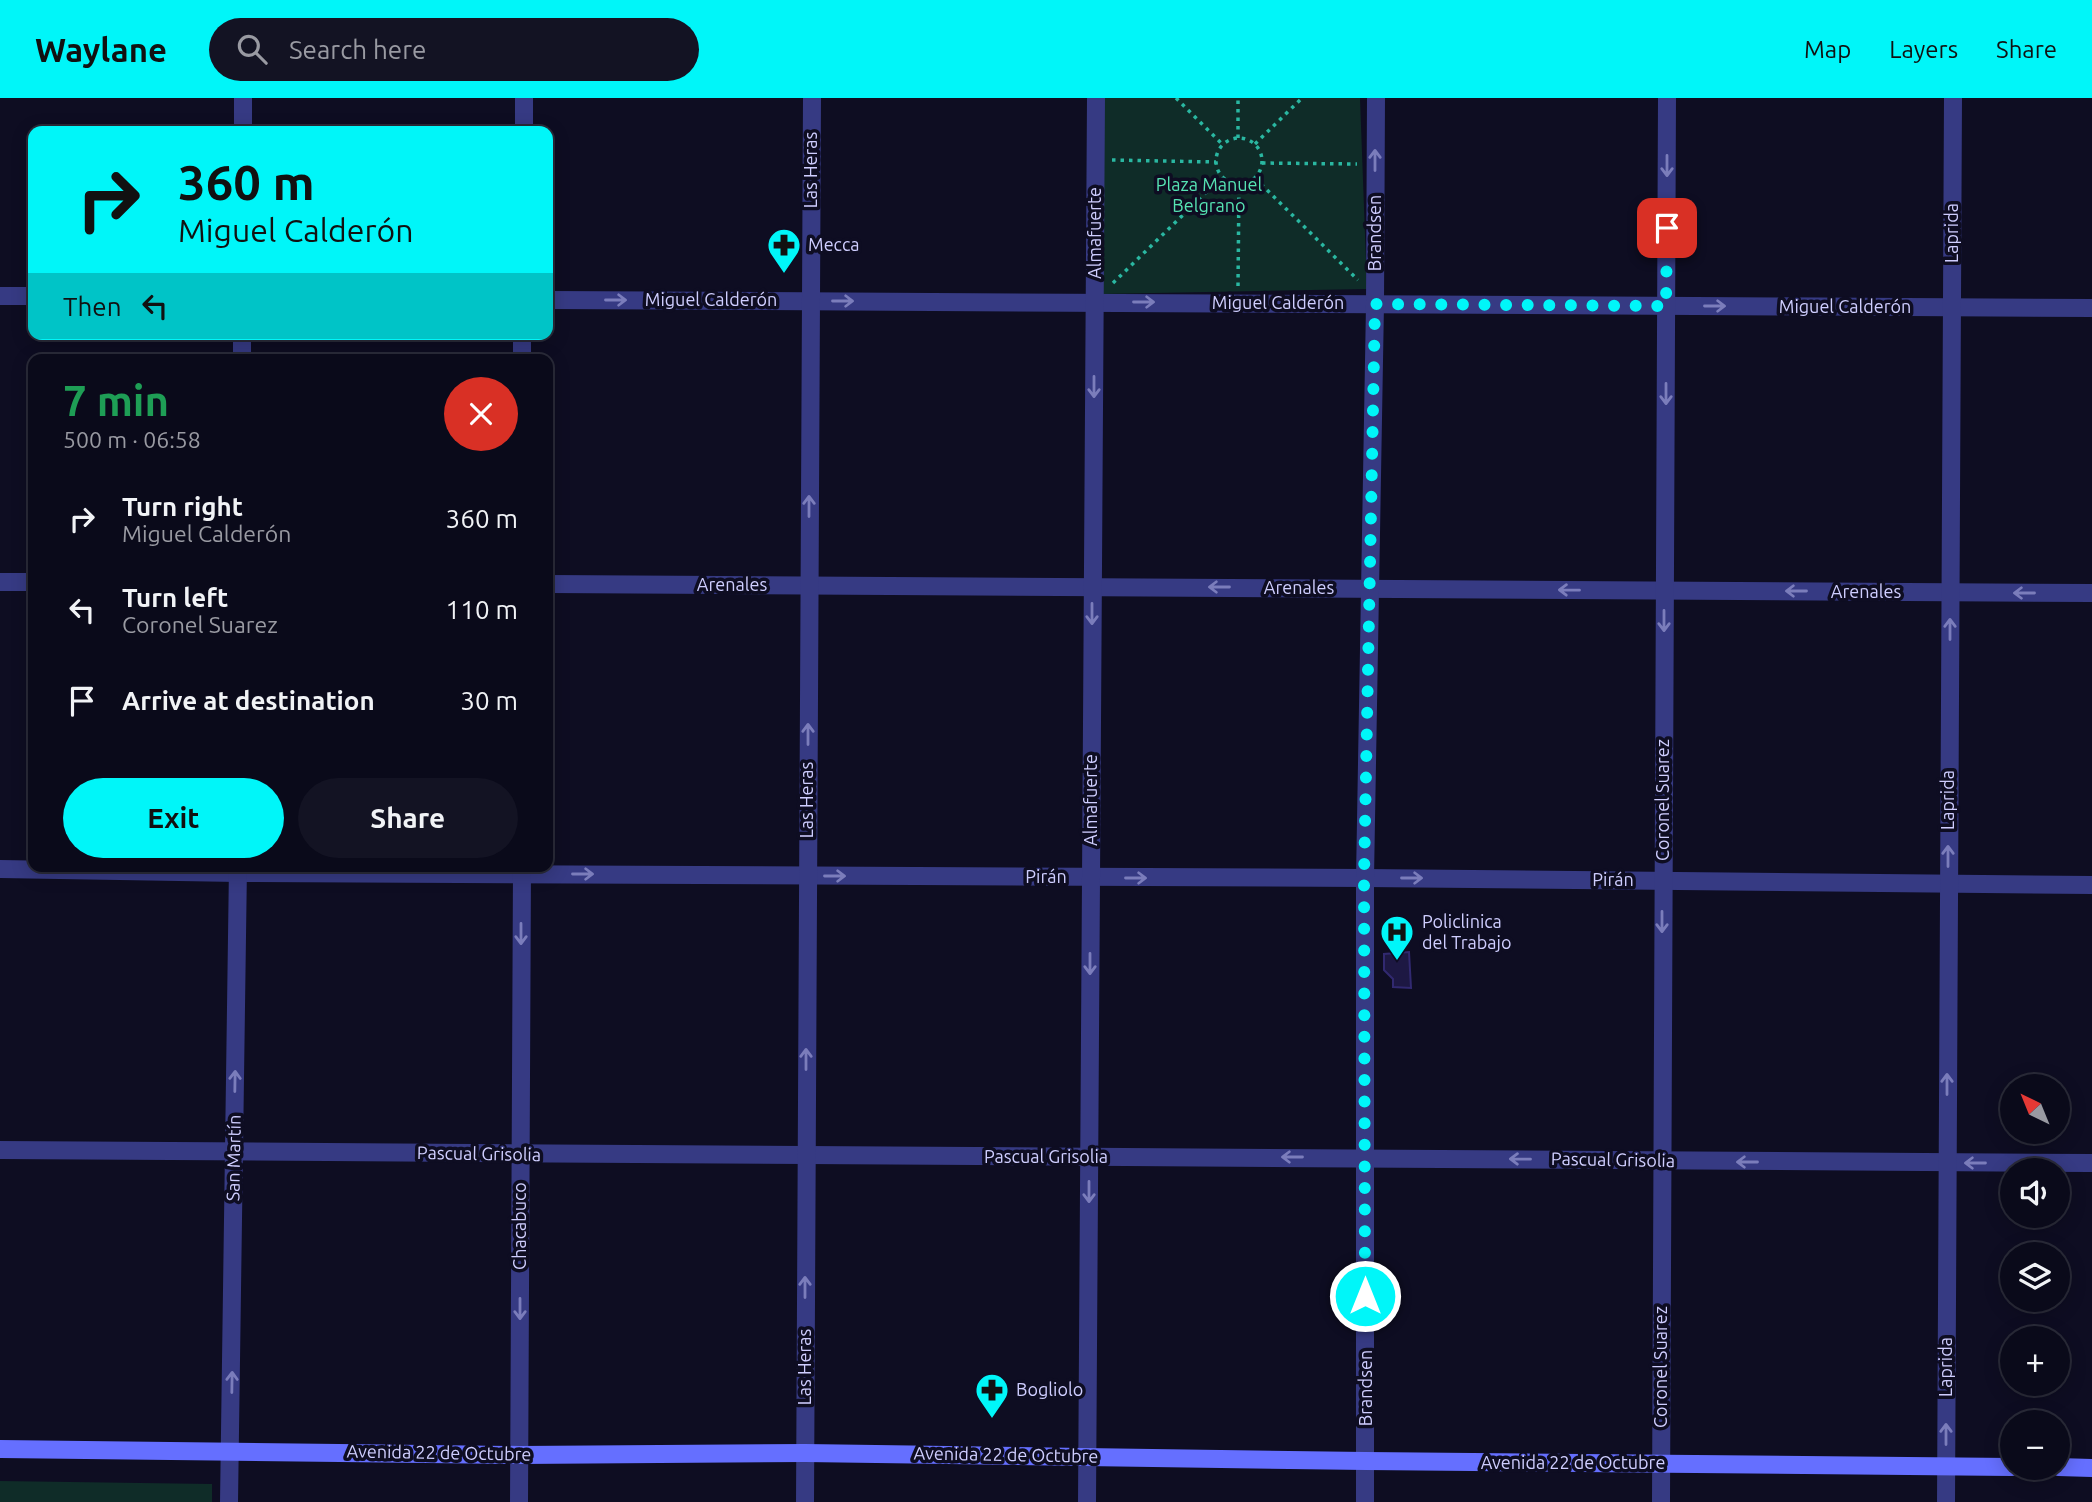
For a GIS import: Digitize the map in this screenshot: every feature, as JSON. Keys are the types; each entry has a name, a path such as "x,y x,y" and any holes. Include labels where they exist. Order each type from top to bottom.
{"main road":[{"name":"Avenida 22 de Octubre","path":"0,1448 520,1455 805,1453 2000,1467"},
{"path":"2070,1467 2092,1468"}],"street":[{"path":"243,98 243,126"},
{"path":"524,98 524,126"},
{"name":"Las Heras","path":"804,1502 812,98"},
{"name":"Almafuerte","path":"1087,1502 1093,587 1100,296 1096,98"},
{"name":"Brandsen","path":"1366,1502 1364,878 1375,304 1376,98"},
{"name":"Coronel Suarez","path":"1661,1502 1667,98"},
{"name":"Laprida","path":"1946,1502 1953,98"},
{"path":"0,296 28,296"},
{"name":"Miguel Calderón","path":"553,300 811,301 1100,296 1375,304 2092,308"},
{"path":"0,582 28,582"},
{"name":"Arenales","path":"553,584 2092,593"},
{"name":"Pirán","path":"0,869 28,869"},
{"name":"Pirán","path":"553,871 1091,878 2092,885"},
{"name":"San Martín","path":"229,1502 238,872"},
{"name":"Chacabuco","path":"519,1502 522,872"},
{"name":"Pascual Grisolia","path":"0,1150 2092,1163"}],"path":[{"path":"1177,98 1223,144"},
{"path":"1238,98 1238,138"},
{"path":"1255,144 1302,98"},
{"path":"1238,138 1255,144 1262,163 1255,178 1239,184 1227,182 1222,177 1216,162 1218,150 1223,144 1238,138"},
{"path":"1107,160 1216,162"},
{"path":"1262,163 1357,164"},
{"path":"1100,296 1222,177"},
{"path":"1255,178 1360,283"},
{"path":"1238,292 1239,184"}],"green space":[{"name":"Plaza Manuel Belgrano","path":"1103,98 1360,98 1367,289 1103,294"},
{"path":"0,1481 212,1484 212,1502 0,1502"}],"building":[{"name":"Policlinica del Trabajo","path":"1409,952 1411,988 1393,987 1393,979 1384,970 1384,954"}],"place":[{"name":"Mecca","path":"784,275"},
{"name":"Policlinica del Trabajo","path":"1397,962"},
{"name":"Bogliolo","path":"992,1420"}],"route":[{"path":"1365,1296 1364,878 1375,304 1666,306 1667,228"}]}
